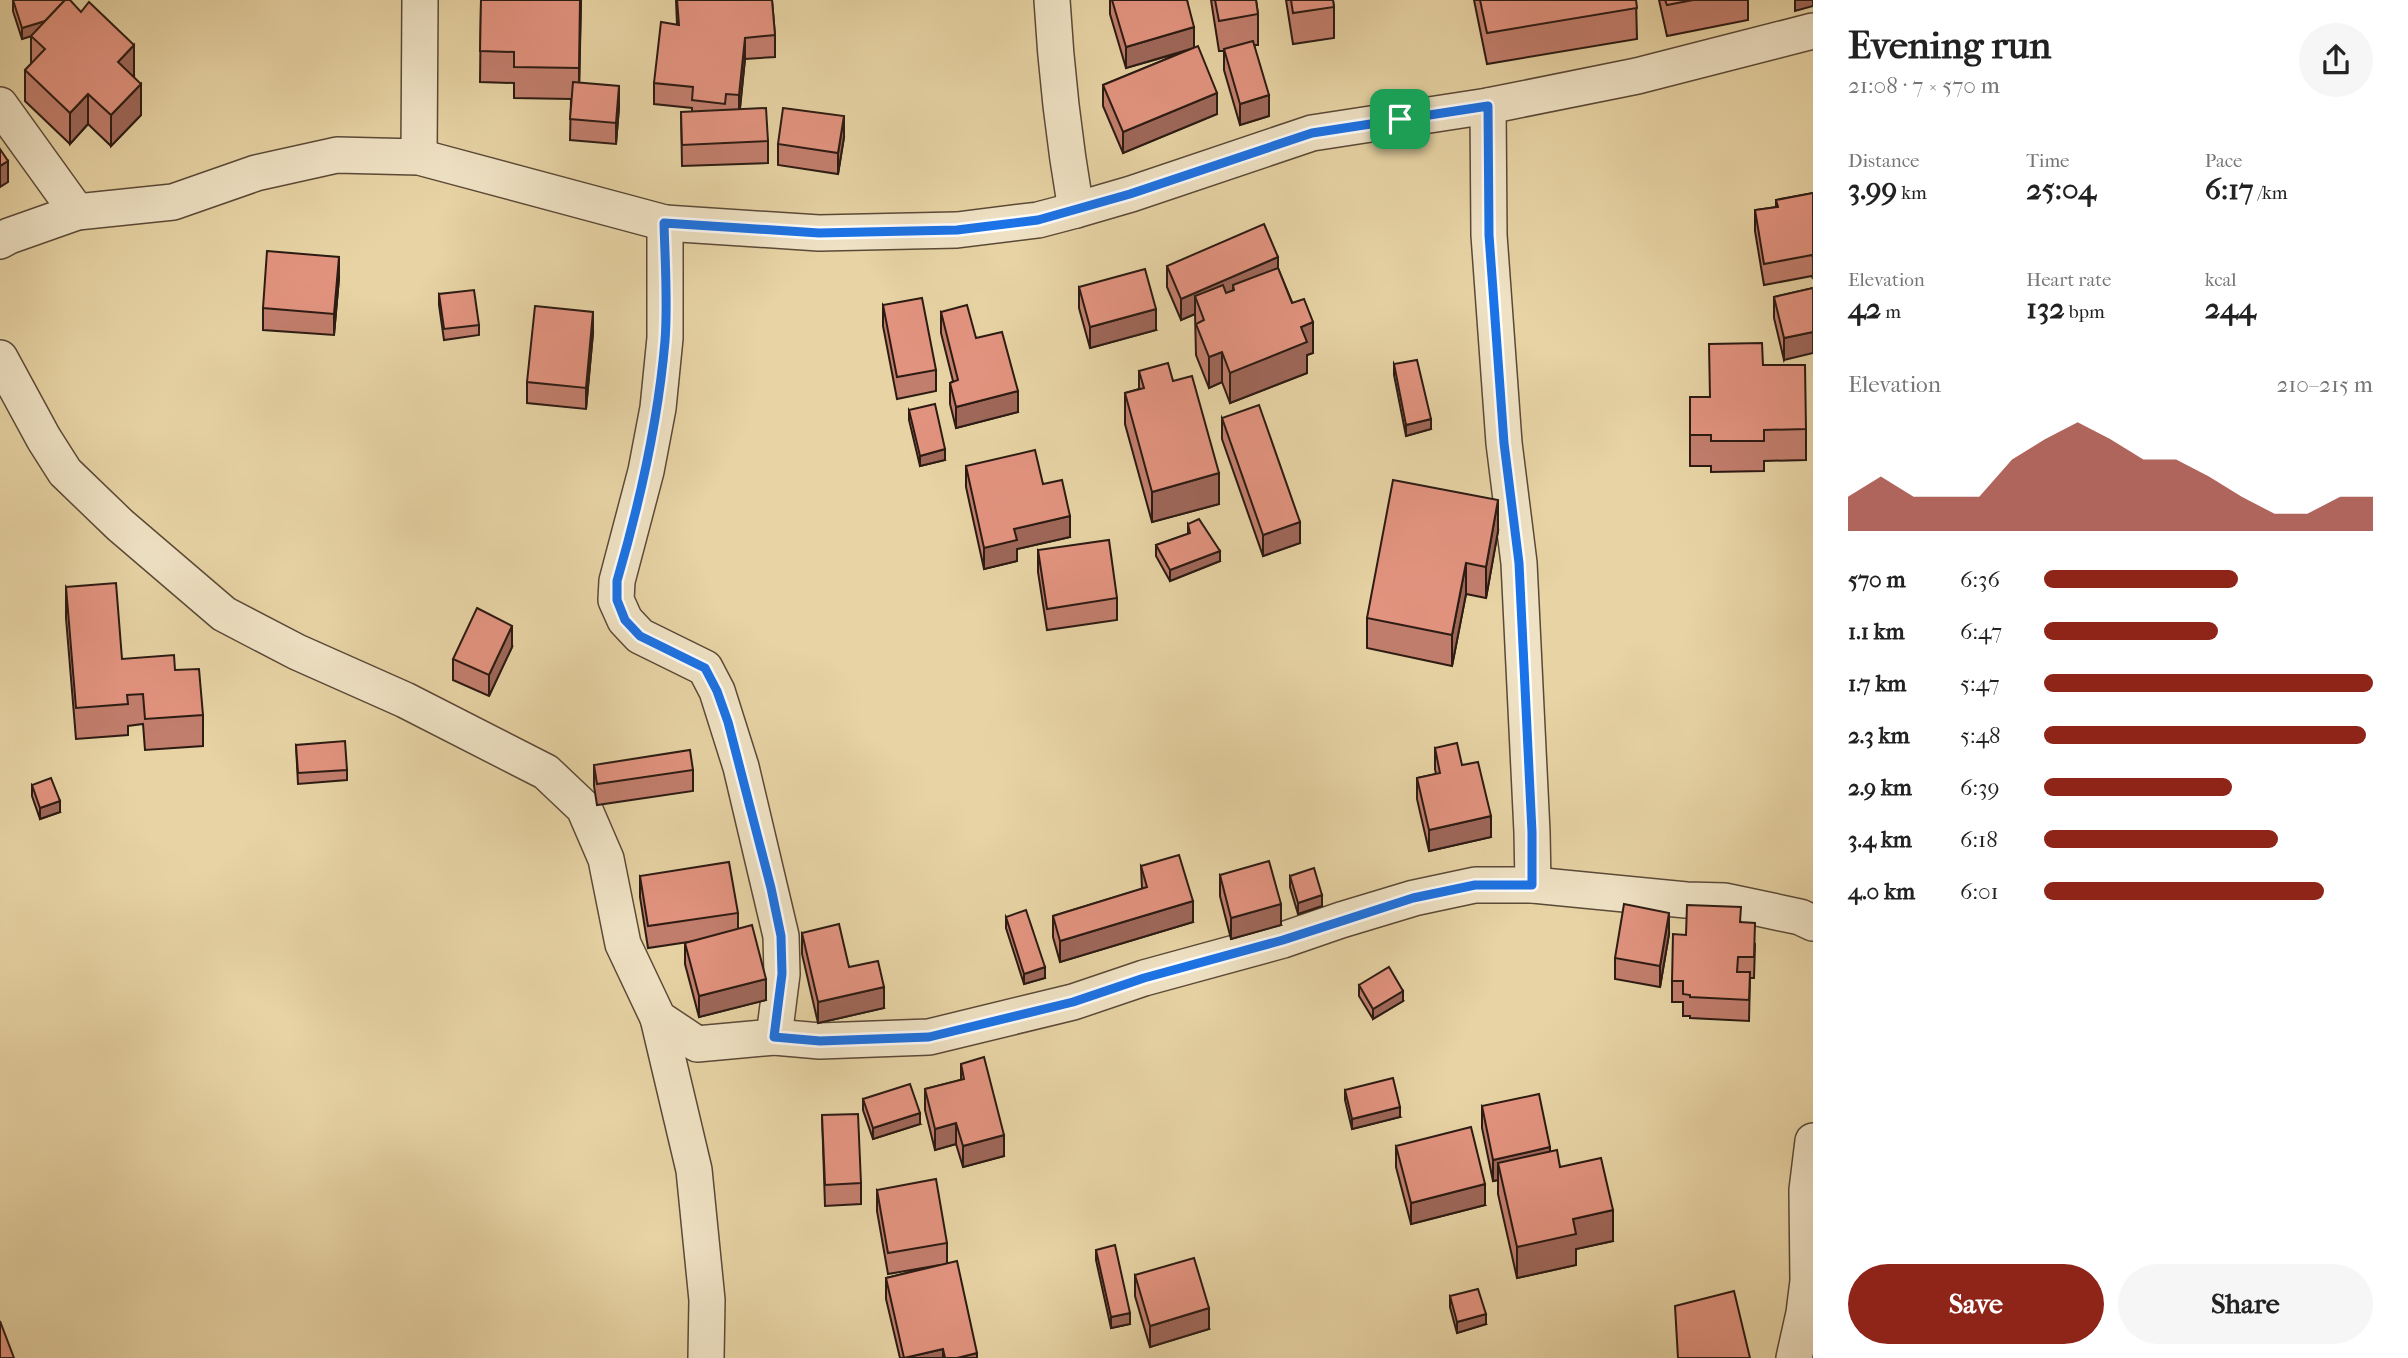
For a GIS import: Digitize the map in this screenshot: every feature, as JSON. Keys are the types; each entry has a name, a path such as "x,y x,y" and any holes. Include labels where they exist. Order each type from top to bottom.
{"street":[{"path":"419,156 420,0"},
{"path":"1052,0 1062,121 1076,210"},
{"path":"0,241 77,212 173,202 256,173 337,155 419,156 664,223 819,233 957,230 1038,220 1076,210 1312,133 1488,106 1637,76 1813,31"},
{"path":"0,105 77,212"},
{"path":"1488,106 1489,235 1504,443 1519,563 1532,832 1532,885"},
{"path":"664,223 665,338 658,408 646,471 617,581 617,600 625,620 640,636 705,668 717,691 741,767 781,936 782,974 774,1037"},
{"path":"0,358 65,472 120,525 224,614 298,652 405,699 546,772 584,808 606,859 623,944 657,1018 694,1170 707,1300 706,1358"},
{"path":"657,1018 697,1045 774,1037 820,1041 929,1037 1073,1002 1144,978 1283,940 1413,898 1475,885 1532,885 1686,900 1725,901 1800,917 1813,923"},
{"path":"1794,1358 1808,1281 1807,1190 1813,1141"}],"building":[{"path":"13,0 65,0 45,21 22,28"},
{"path":"65,0 70,0 81,12 89,2 134,45 118,62 141,84 111,115 88,94 70,113 25,70 45,49 31,36"},
{"path":"481,0 580,0 579,68 514,67 514,52 480,51"},
{"path":"677,0 772,0 775,35 745,38 739,95 726,94 725,104 692,100 693,87 654,83 661,22 679,25"},
{"path":"1112,0 1187,0 1194,27 1126,47"},
{"path":"1215,0 1256,0 1258,14 1219,21"},
{"path":"1291,0 1333,0 1334,7 1293,13"},
{"path":"1480,0 1636,0 1637,8 1487,33"},
{"path":"1665,0 1693,0 1667,5"},
{"path":"1253,41 1269,95 1240,104 1224,49"},
{"path":"1198,46 1217,93 1123,132 1103,85"},
{"path":"573,82 619,86 616,123 570,119"},
{"path":"766,108 768,141 682,145 681,112"},
{"path":"783,108 844,116 838,153 778,144"},
{"path":"0,149 8,161 0,166"},
{"path":"1813,193 1813,258 1812,255 1764,264 1755,210 1778,207 1776,200"},
{"path":"1264,224 1278,257 1181,299 1167,266"},
{"path":"267,251 339,257 334,314 263,308"},
{"path":"1278,268 1292,303 1304,299 1313,322 1301,327 1307,342 1230,373 1222,352 1209,357 1196,324 1204,320 1195,296 1223,285 1226,293 1234,290 1233,285"},
{"path":"1145,269 1156,309 1090,327 1079,287"},
{"path":"1813,288 1813,332 1784,338 1774,297"},
{"path":"474,290 479,325 444,329 439,294"},
{"path":"922,298 936,370 897,377 883,305"},
{"path":"967,305 976,338 1002,332 1018,391 956,407 950,383 958,380 941,312"},
{"path":"535,306 593,312 586,388 527,382"},
{"path":"1762,343 1763,365 1805,365 1806,429 1764,430 1764,441 1711,441 1711,435 1690,435 1690,397 1710,397 1709,344"},
{"path":"1417,360 1431,419 1406,425 1394,364"},
{"path":"1168,363 1173,381 1192,376 1219,473 1152,492 1125,393 1144,388 1139,371"},
{"path":"935,404 945,449 920,456 909,410"},
{"path":"1259,405 1300,522 1263,535 1222,418"},
{"path":"1035,450 1043,484 1062,480 1070,516 1014,529 1017,540 984,548 966,466"},
{"path":"1393,480 1498,500 1486,567 1466,563 1452,635 1367,618"},
{"path":"1199,519 1220,551 1170,570 1156,545 1190,533 1188,524"},
{"path":"1109,540 1117,598 1047,609 1038,550"},
{"path":"116,583 122,659 174,655 175,670 199,669 203,715 145,719 143,694 127,695 128,704 76,708 66,587"},
{"path":"477,608 512,626 489,675 453,659"},
{"path":"345,741 347,770 298,773 296,745"},
{"path":"1457,743 1462,765 1478,762 1491,816 1429,830 1417,778 1440,773 1435,748"},
{"path":"690,750 693,770 597,784 594,765"},
{"path":"51,778 60,801 40,808 32,785"},
{"path":"1179,855 1193,901 1060,941 1053,916 1147,887 1141,866"},
{"path":"1269,861 1281,904 1231,918 1220,875"},
{"path":"729,862 738,913 648,926 640,876"},
{"path":"1314,868 1322,895 1298,903 1290,876"},
{"path":"1624,904 1669,913 1660,966 1615,958"},
{"path":"1687,905 1741,907 1740,922 1755,923 1754,957 1738,957 1737,972 1750,972 1749,1000 1690,997 1683,994 1683,981 1672,981 1673,934 1686,935"},
{"path":"1026,910 1045,967 1024,974 1006,917"},
{"path":"839,924 849,967 878,961 884,987 818,1002 802,933"},
{"path":"752,925 766,979 699,996 685,943"},
{"path":"1389,967 1403,991 1373,1009 1359,985"},
{"path":"984,1057 1004,1135 963,1146 956,1123 935,1129 925,1089 964,1079 961,1064"},
{"path":"1393,1078 1400,1107 1352,1119 1345,1090"},
{"path":"910,1084 920,1113 873,1128 863,1099"},
{"path":"1539,1094 1550,1147 1493,1160 1482,1106"},
{"path":"858,1114 861,1183 825,1185 822,1115"},
{"path":"1471,1127 1485,1184 1411,1203 1396,1146"},
{"path":"1557,1150 1560,1167 1601,1158 1613,1210 1573,1219 1576,1234 1517,1247 1498,1163"},
{"path":"936,1179 947,1243 888,1253 877,1190"},
{"path":"1115,1245 1130,1313 1111,1317 1096,1250"},
{"path":"1194,1258 1209,1308 1150,1326 1135,1275"},
{"path":"957,1261 977,1353 945,1358 943,1349 904,1358 886,1278"},
{"path":"1478,1289 1486,1314 1457,1322 1450,1296"},
{"path":"1734,1291 1750,1358 1678,1358 1675,1306"},
{"path":"0,1321 14,1358 0,1358"}],"route":[{"path":"1488,106 1489,235 1504,443 1519,563 1532,832 1532,885 1475,885 1413,898 1283,940 1144,978 1073,1002 929,1037 820,1041 774,1037 782,974 781,936 741,767 717,691 705,668 640,636 625,620 617,600 617,581 646,471 658,408 665,338 664,223 819,233 957,230 1038,220 1130,194 1312,133 1400,119 1488,106"}]}
